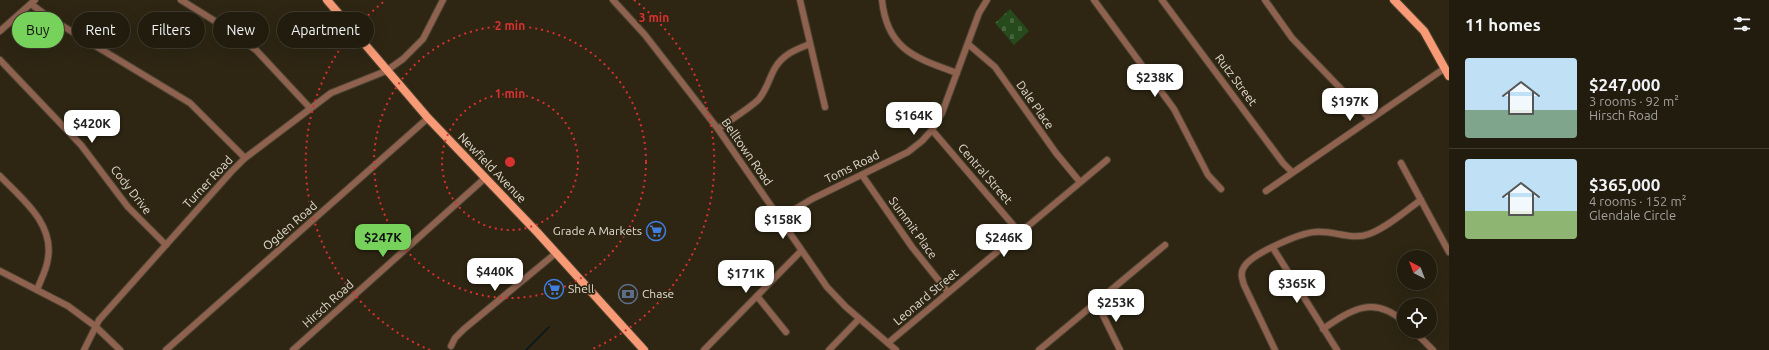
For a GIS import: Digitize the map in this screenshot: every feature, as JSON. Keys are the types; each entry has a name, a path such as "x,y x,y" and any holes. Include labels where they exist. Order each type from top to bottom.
{"main road":[{"path":"1394,0 1424,31 1449,76"},
{"name":"Newfield Avenue","path":"330,1 386,71 428,118 484,179 556,253 644,350"}],"street":[{"path":"181,0 256,50 310,108"},
{"path":"386,71 403,59 420,43 443,0"},
{"name":"Belltown Road","path":"613,0 638,26 718,129 832,293 859,319 896,350"},
{"path":"800,0 825,107"},
{"path":"882,0 884,18 892,36 900,45 915,56 957,73"},
{"name":"Toms Road","path":"780,218 812,199 912,149 922,141 932,130 942,113 979,13 986,0"},
{"path":"1094,0 1174,109 1208,175 1221,189"},
{"name":"Rutz Street","path":"1162,0 1283,163 1292,172"},
{"path":"1265,0 1292,38 1370,119"},
{"path":"0,31 33,2 51,19 190,103 245,158"},
{"path":"718,129 757,100 766,88 775,68 785,56 796,49 810,44"},
{"name":"Dale Place","path":"968,44 995,67 1056,153 1080,182"},
{"name":"Cody Drive","path":"0,60 81,145 128,207 166,245"},
{"path":"1266,191 1445,68"},
{"name":"Turner Road","path":"84,350 95,326 245,158 310,108 344,87 386,71"},
{"name":"Ogden Road","path":"166,350 428,118"},
{"name":"Central Street","path":"932,130 1020,233"},
{"name":"Leonard Street","path":"888,343 1107,160"},
{"path":"1401,163 1449,252"},
{"name":"Summit Place","path":"862,175 912,247 948,292"},
{"path":"0,176 36,215 45,232 48,246 48,258 37,290"},
{"name":"Hirsch Road","path":"292,350 484,179"},
{"path":"1268,350 1275,348 1244,285 1242,271 1251,260 1273,248 1309,232 1326,232 1356,236 1370,234 1421,200"},
{"path":"1039,350 1097,303 1164,245"},
{"path":"1273,248 1337,350"},
{"path":"704,350 802,251"},
{"path":"451,346 455,338 464,329 556,253"},
{"path":"0,270 68,306 95,326 120,350"},
{"path":"757,296 786,332"},
{"path":"1097,303 1120,350"},
{"path":"1323,329 1350,312 1373,306 1387,310 1397,317"},
{"path":"829,350 859,319"},
{"path":"1421,338 1433,350"}],"green space":[{"path":"1010,9 1029,31 1014,45 995,23"}],"waterway":[{"path":"526,350 549,327"}],"place":[{"name":"Grade A Markets","path":"656,231"},
{"name":"Shell","path":"554,289"},
{"name":"Chase","path":"628,294"}]}
